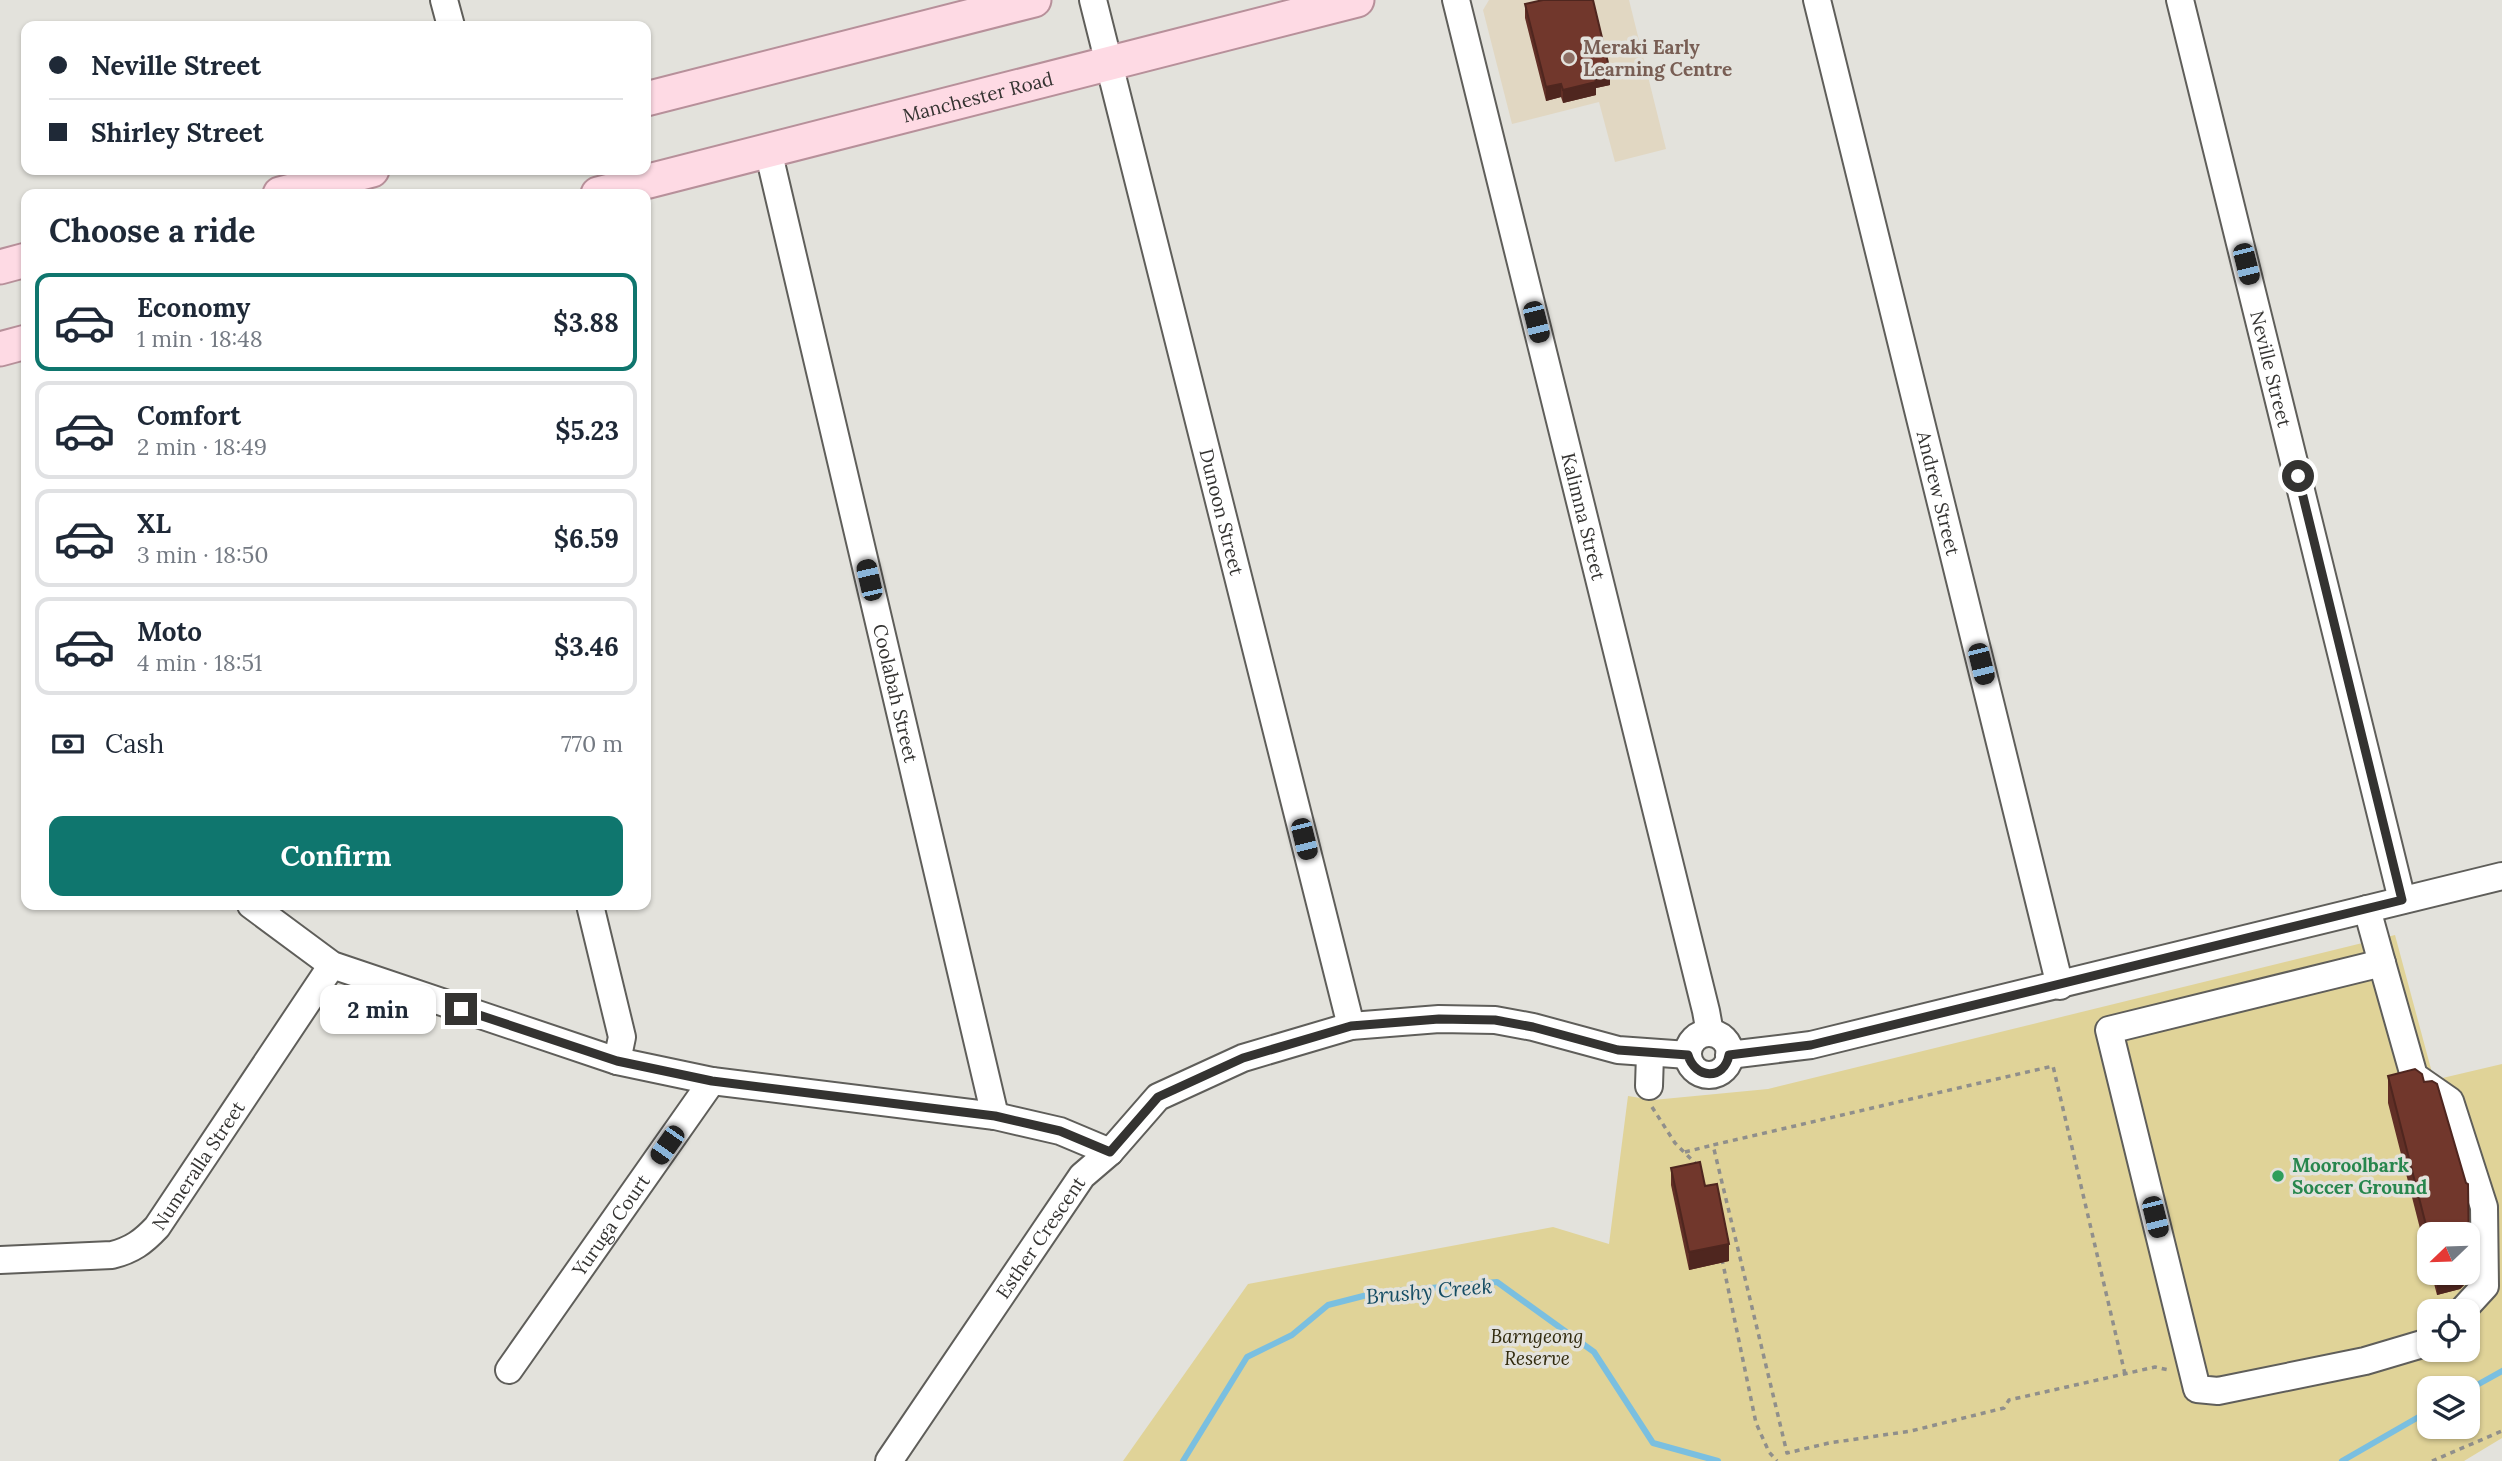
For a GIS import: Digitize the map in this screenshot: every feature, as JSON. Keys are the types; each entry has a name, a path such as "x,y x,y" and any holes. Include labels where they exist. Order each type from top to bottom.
{"main road":[{"path":"651,98 1034,0"},
{"name":"Manchester Road","path":"617,189 1357,0"},
{"path":"299,189 353,175"},
{"path":"0,267 21,261"},
{"path":"0,349 21,343"}],"street":[{"path":"444,0 450,21"},
{"name":"Dunoon Street","path":"1093,0 1351,1026"},
{"name":"Kalimna Street","path":"1456,0 1710,1033"},
{"name":"Andrew Street","path":"1817,0 2060,986"},
{"name":"Neville Street","path":"2180,0 2402,900"},
{"name":"Coolabah Street","path":"768,150 995,1116"},
{"path":"1729,1055 1811,1045 2502,876"},
{"path":"2367,909 2414,1076 2450,1101 2484,1207 2485,1286 2473,1299"},
{"path":"258,910 332,965 617,1061 712,1081 995,1116 1060,1131 1110,1152"},
{"path":"591,910 622,1037 617,1061"},
{"path":"2382,962 2109,1030 2197,1389 2218,1391 2365,1361 2417,1346"},
{"name":"Numeralla Street","path":"0,1260 112,1255 130,1251 143,1243 157,1227 332,965"},
{"name":"Esther Crescent","path":"889,1461 1082,1176 1110,1152 1158,1097 1243,1058 1351,1026 1439,1019 1495,1020 1533,1027 1618,1050 1688,1055"},
{"path":"1710,1033 1726,1042 1729,1055 1720,1072 1707,1075 1694,1069 1688,1055 1696,1038 1710,1033"},
{"path":"1649,1086 1650,1054"},
{"name":"Yuruga Court","path":"509,1370 712,1081"}],"path":[{"path":"1685,1152 2053,1066 2125,1374"},
{"path":"1649,1086 1648,1096 1652,1107 1675,1143 1700,1172"},
{"path":"1713,1145 1787,1453 1829,1443 1911,1431 2004,1408 2009,1400 2155,1367 2194,1377"},
{"path":"1720,1250 1756,1423 1769,1452 1777,1461"},
{"path":"2432,1461 2502,1431"}],"shaded area":[{"name":"Meraki Early Learning Centre","path":"1489,0 1629,0 1666,149 1615,162 1599,102 1512,124 1483,10"}],"green space":[{"name":"Barngeong Reserve","path":"2395,935 2434,1080 2502,1064 2502,1438 2464,1461 1123,1461 1248,1284 1553,1227 1609,1244 1628,1096 1653,1100 1768,1089"}],"building":[{"path":"1543,0 1593,0 1610,71 1594,75 1596,82 1563,90 1561,84 1546,87 1525,4"},
{"path":"2415,1069 2422,1074 2424,1082 2432,1081 2437,1084 2468,1184 2469,1222 2425,1222 2388,1076"},
{"path":"1700,1162 1705,1186 1717,1184 1729,1244 1689,1252 1671,1168"}],"waterway":[{"name":"Brushy Creek","path":"1183,1461 1247,1357 1292,1335 1328,1305 1375,1293 1497,1282 1594,1352 1653,1443 1718,1461"},
{"name":"Brushy Creek","path":"2480,1383 2502,1371"},
{"name":"Brushy Creek","path":"2342,1461 2417,1418"}],"place":[{"name":"Meraki Early Learning Centre","path":"1569,58"},
{"name":"Mooroolbark Soccer Ground","path":"2278,1176"}],"route":[{"path":"461,1009 617,1061 712,1081 995,1116 1060,1131 1110,1152 1158,1097 1243,1058 1351,1026 1439,1019 1495,1020 1533,1027 1618,1050 1688,1055 1694,1069 1707,1075 1720,1072 1729,1055 1811,1045 2402,900 2298,476"}]}
